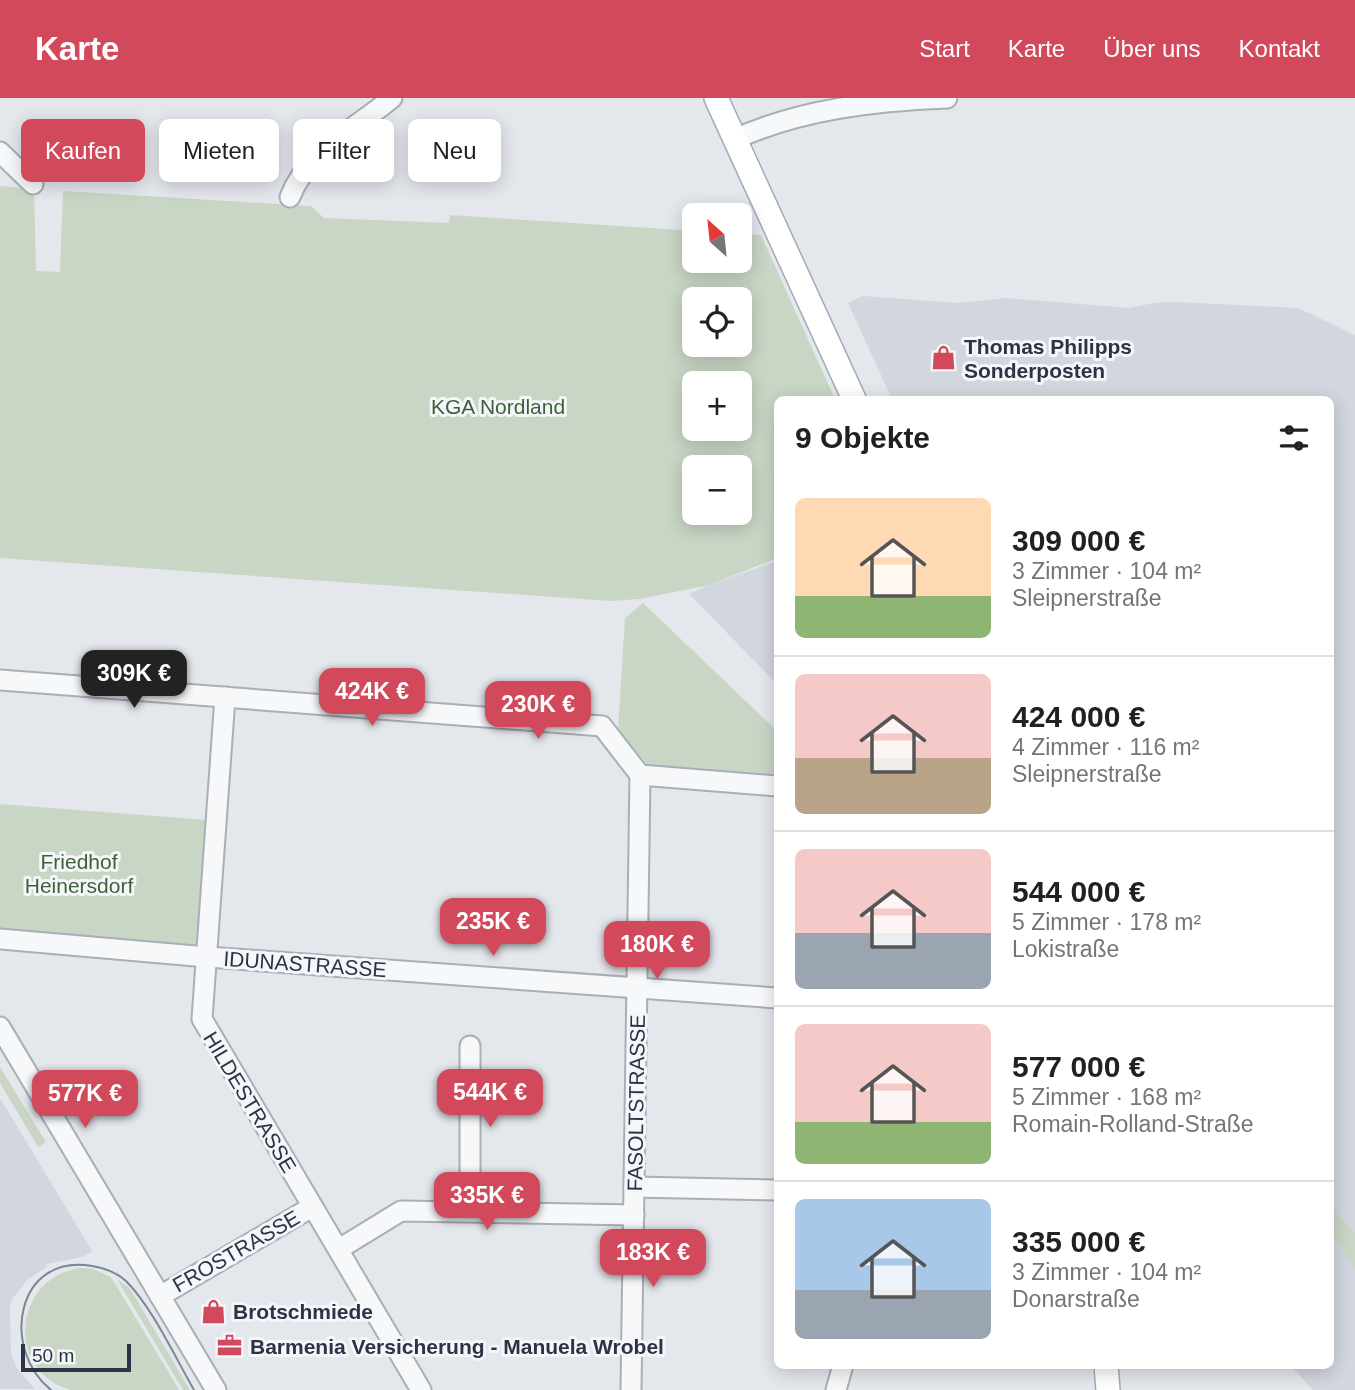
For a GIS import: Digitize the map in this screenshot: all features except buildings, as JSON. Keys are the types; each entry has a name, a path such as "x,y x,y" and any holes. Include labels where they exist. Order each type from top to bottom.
{"main road":[{"path":"716,98 853,396"},
{"path":"1106,1369 1108,1390"}],"street":[{"path":"735,139 778,121 851,105 947,98"},
{"path":"290,197 302,172 314,159 380,102"},
{"path":"0,152 33,184"},
{"path":"0,680 602,726 640,775 774,786"},
{"name":"HILDESTRASSE","path":"225,697 202,1019 421,1390"},
{"name":"FASOLTSTRASSE","path":"631,1390 640,775"},
{"name":"IDUNASTRASSE","path":"0,939 207,957 774,998"},
{"path":"0,1027 216,1390"},
{"path":"470,1046 470,1211"},
{"path":"634,1187 774,1190"},
{"name":"FROSTRASSE","path":"160,1296 312,1207"},
{"path":"339,1249 401,1211 634,1215"},
{"path":"836,1390 842,1369"}],"shaded area":[{"path":"863,296 958,303 1007,298 1129,308 1176,302 1298,308 1355,335 1355,1390 1313,1390 1294,1369 1334,1369 1334,396 891,396 848,303"},
{"path":"774,562 774,681 689,594"},
{"path":"0,1098 92,1251 83,1257 46,1264 47,1267 27,1280 10,1305 11,1354 17,1368 35,1389 0,1389"}],"green space":[{"name":"KGA Nordland","path":"0,186 34,189 36,271 60,272 63,191 311,206 324,218 449,223 450,215 682,230 682,273 752,273 752,234 761,235 834,396 774,396 774,559 709,585 639,599 611,601 0,558"},
{"path":"643,603 774,728 774,780 652,770 618,731 625,618"},
{"name":"Friedhof Heinersdorf","path":"0,804 207,820 198,945 0,930"},
{"path":"0,1067 46,1142 38,1147 0,1083"},
{"path":"1334,1210 1355,1233 1355,1269 1336,1238"},
{"path":"82,1268 93,1269 111,1277 179,1390 71,1390 49,1380 34,1364 27,1345 25,1324 31,1305 42,1287 59,1274"},
{"path":"117,1279 129,1288 135,1297 190,1390 183,1390"}],"tram line":[{"path":"51,1390 35,1372 25,1352 22,1329 24,1308 32,1289 46,1274 66,1266 101,1268 126,1281 154,1318 194,1390"}],"place":[{"name":"Thomas Philipps Sonderposten","path":"944,358"},
{"name":"Brotschmiede","path":"213,1311"},
{"name":"Barmenia Versicherung - Manuela Wrobel","path":"230,1346"}]}
